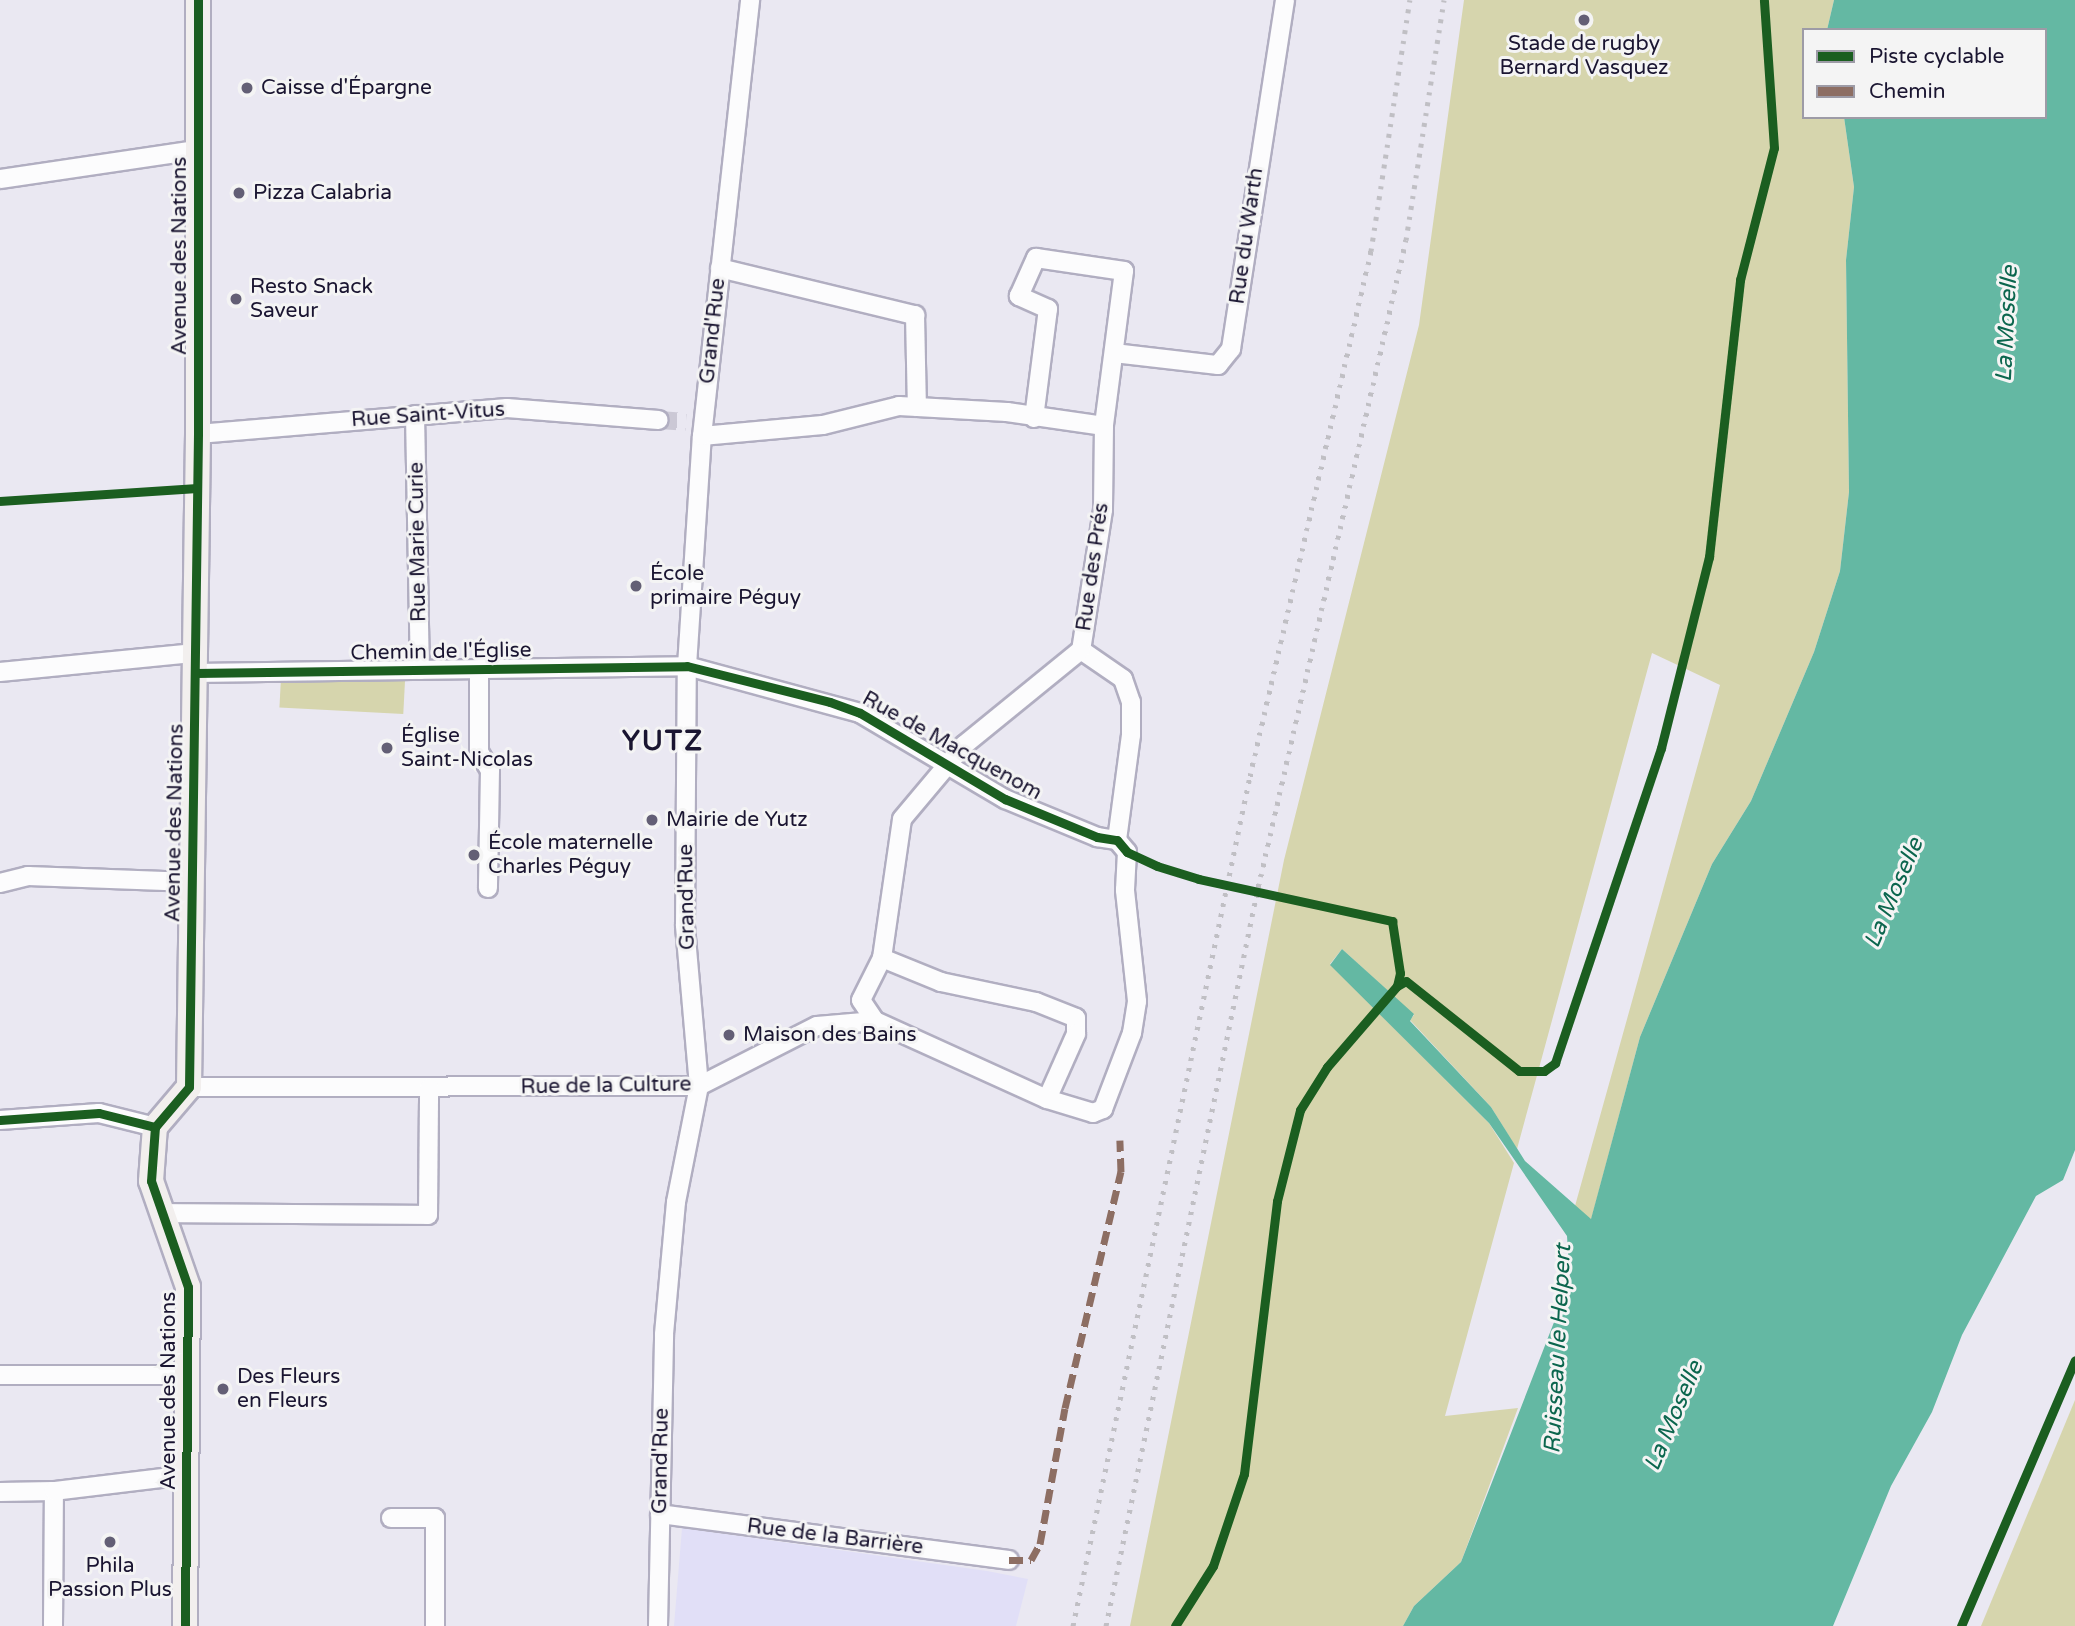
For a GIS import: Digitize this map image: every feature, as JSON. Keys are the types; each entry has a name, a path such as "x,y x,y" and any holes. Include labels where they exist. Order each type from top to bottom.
{"main road":[{"name":"Avenue des Nations","path":"189,1087 198,434 198,0"},
{"path":"155,1127 189,1087"},
{"name":"Avenue des Nations","path":"155,1127 151,1181 160,1213 181,1255 188,1287 185,1626"}],"street":[{"name":"Grand'Rue","path":"658,1626 664,1334 676,1202 699,1086 685,925 687,666 697,427 720,268 750,0"},
{"name":"Rue du Warth","path":"1114,353 1218,365 1231,349 1285,0"},
{"path":"0,179 197,150"},
{"name":"Rue des Prés","path":"1034,418 1048,309 1019,296 1036,258 1124,271 1104,426 1103,510 1081,650 1123,679 1131,702 1122,846 1137,1001 1132,1033 1108,1114"},
{"path":"720,268 915,315 917,407"},
{"path":"697,427 823,425 899,405 1007,412 1104,426"},
{"name":"Rue Saint-Vitus","path":"198,434 506,408 659,420"},
{"name":"Rue Marie Curie","path":"415,415 420,670"},
{"path":"875,1021 861,1000 882,958 902,819 945,765 984,726 1081,650"},
{"name":"Chemin de l'Église","path":"0,672 195,663 420,670 687,666"},
{"name":"Rue de Macquenom","path":"687,666 859,713 1005,799 1122,846"},
{"path":"479,669 480,752 491,770 488,888"},
{"path":"0,883 28,876 192,882"},
{"path":"882,958 941,982 1036,1002 1076,1018 1076,1034 1047,1099"},
{"name":"Rue de la Culture","path":"189,1087 699,1086 817,1026 875,1021 1047,1099 1093,1113 1108,1114"},
{"path":"160,1213 428,1215 429,1088"},
{"path":"0,1120 99,1113 155,1127"},
{"path":"0,1375 187,1375"},
{"path":"0,1492 54,1491 187,1475"},
{"path":"53,1626 54,1491"},
{"name":"Rue de la Barrière","path":"660,1514 1009,1560"},
{"path":"391,1518 435,1518 435,1626"}],"shaded area":[{"path":"1464,0 1834,0 1827,28 1802,28 1802,119 1844,119 1854,187 1846,260 1849,492 1840,571 1814,652 1751,801 1712,864 1640,1037 1591,1220 1575,1206 1720,685 1652,653 1517,1149 1491,1107 1410,1020 1414,1015 1342,949 1330,964 1489,1123 1514,1163 1445,1416 1518,1408 1461,1562 1414,1606 1403,1626 1130,1626 1284,860 1419,325"},
{"path":"281,675 405,681 403,714 279,707"},
{"path":"2075,1400 2075,1626 1981,1626"},
{"path":"682,1528 1028,1579 1016,1626 674,1626"}],"water":[{"path":"1834,0 2075,0 2075,1150 2063,1180 2036,1196 1962,1335 1932,1412 1891,1486 1833,1626 1403,1626 1414,1606 1461,1562 1570,1281 1567,1236 1489,1123 1330,965 1342,949 1414,1014 1410,1021 1491,1107 1525,1161 1591,1219 1640,1037 1712,864 1751,801 1814,652 1840,571 1849,492 1846,260 1854,187 1844,119 2047,119 2047,28 1827,28"}],"tunnel":[{"path":"659,420 686,422"}],"railway":[{"path":"1073,1626 1250,776 1371,251 1410,0"},
{"path":"1106,1626 1256,897 1406,240 1444,0"}],"marked path":[{"path":"1009,1560 1031,1560 1040,1544 1065,1408 1121,1172 1120,1140"}],"cycle path":[{"path":"185,1626 188,1287 151,1181 155,1127 189,1087 198,434 198,0"},
{"path":"1175,1626 1213,1566 1244,1474 1277,1201 1300,1110 1327,1067 1397,986 1406,981 1519,1071 1544,1071 1555,1063 1661,748 1709,557 1740,280 1774,148 1764,0"},
{"path":"0,501 197,488"},
{"path":"195,673 687,666 830,702 860,713 1005,799 1097,837 1117,840 1127,852 1157,866 1199,879 1392,921 1400,973 1397,986"},
{"path":"0,1120 99,1113 155,1127"},
{"path":"1961,1626 2075,1360"}],"place":[{"name":"Stade de rugby Bernard Vasquez","path":"1584,20"},
{"name":"Caisse d'Épargne","path":"247,88"},
{"name":"Pizza Calabria","path":"239,193"},
{"name":"Resto Snack Saveur","path":"236,299"},
{"name":"École primaire Péguy","path":"636,586"},
{"name":"Église Saint-Nicolas","path":"387,748"},
{"name":"Mairie de Yutz","path":"652,820"},
{"name":"École maternelle Charles Péguy","path":"474,855"},
{"name":"Maison des Bains","path":"729,1035"},
{"name":"Des Fleurs en Fleurs","path":"223,1389"},
{"name":"Phila Passion Plus","path":"110,1542"}],"district":[{"name":"YUTZ","path":"663,741"}],"water label":[{"name":"La Moselle","path":"2007,324"},
{"name":"La Moselle","path":"1894,893"},
{"name":"Ruisseau le Helpert","path":"1558,1349"},
{"name":"La Moselle","path":"1674,1416"}]}
